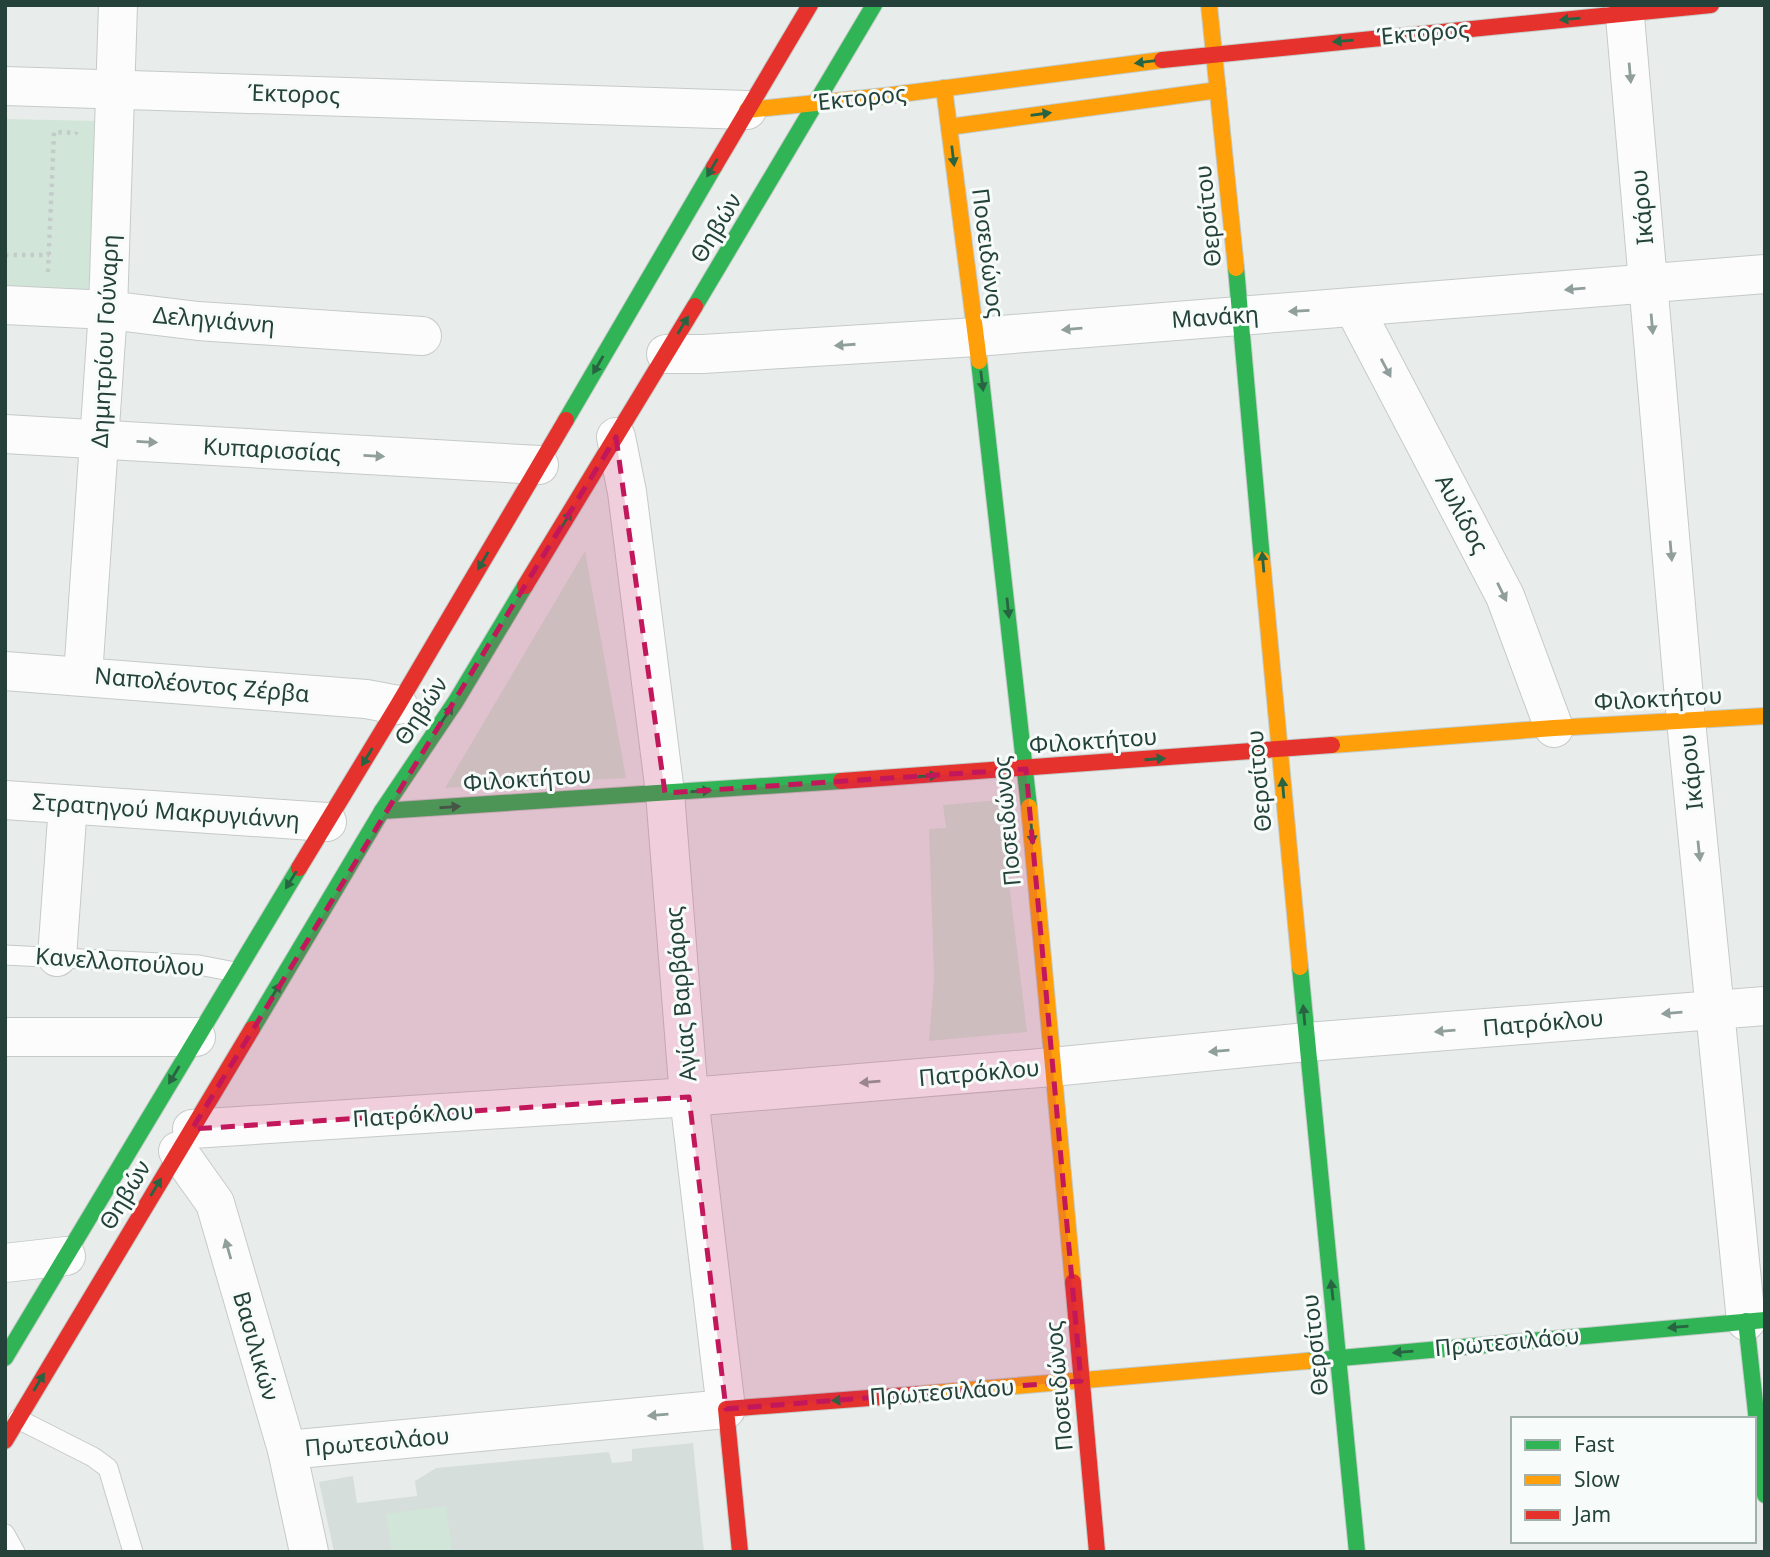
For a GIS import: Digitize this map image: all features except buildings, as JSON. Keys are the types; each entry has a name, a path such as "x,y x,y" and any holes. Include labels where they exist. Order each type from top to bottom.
{"street":[{"name":"Δημητρίου Γούναρη","path":"83,676 108,310 118,5"},
{"name":"Θηβών","path":"5,1357 398,705 810,5"},
{"name":"Θηβών","path":"5,1441 382,811 456,701 874,5"},
{"name":"Θερσίτου","path":"1209,5 1241,314 1279,750 1357,1552"},
{"name":"Έκτορος","path":"5,86 747,110 1213,53 1625,9 1711,5"},
{"name":"Ικάρου","path":"1625,9 1686,721 1715,1010 1756,1320 1765,1495"},
{"name":"Ποσειδώνος","path":"944,88 1026,769 1097,1552"},
{"path":"949,127 1218,90"},
{"name":"Μανάκη","path":"666,354 976,337 1765,274"},
{"name":"Δεληγιάννη","path":"5,305 108,310 198,321 422,336"},
{"name":"Αυλίδος","path":"1354,308 1505,596 1554,728"},
{"name":"Κυπαρισσίας","path":"5,434 539,465"},
{"name":"Αγίας Βαρβάρας","path":"616,437 627,492 665,793 689,1097 740,1552"},
{"name":"Ναπολέοντος Ζέρβα","path":"5,671 366,699 398,705"},
{"name":"Φιλοκτήτου","path":"382,811 1026,769 1554,728 1765,716"},
{"name":"Στρατηγού Μακρυγιάννη","path":"5,800 327,822"},
{"path":"57,957 68,805"},
{"name":"Πατρόκλου","path":"185,1140 1052,1067 1307,1042 1765,1006"},
{"path":"5,1037 196,1037"},
{"name":"Βασιλικών","path":"185,1140 215,1203 287,1450 309,1552"},
{"path":"5,1263 66,1255"},
{"name":"Πρωτεσιλάου","path":"287,1450 726,1409 1081,1381 1756,1320"}],"lane":[{"name":"Κανελλοπούλου","path":"5,955 199,965 235,972"},
{"path":"18,1419 93,1457 108,1468 133,1552"},
{"path":"5,1534 15,1552"}],"path":[{"path":"46,307 54,132 76,133 78,88"},
{"path":"5,255 49,255"}],"highlighted area":[{"path":"616,437 665,793 1026,769 1081,1381 726,1409 689,1097 192,1129"}],"shaded area":[{"path":"693,1443 704,1552 334,1552 319,1482 353,1476 357,1503 417,1496 415,1481 436,1468 609,1452 612,1463 632,1461 632,1449"}],"green space":[{"path":"5,119 100,121 92,291 5,286"},
{"path":"585,551 626,778 445,788"},
{"path":"999,800 1027,1032 929,1041 934,977 929,829 946,828 943,805"},
{"path":"446,1506 452,1552 392,1552 386,1514"}],"traffic: fast":[{"path":"695,306 874,5"},
{"path":"566,420 714,167"},
{"path":"1236,268 1262,560"},
{"path":"979,361 1029,807"},
{"path":"252,1029 382,811 456,701 525,586"},
{"path":"382,811 841,781"},
{"path":"5,1358 299,868"},
{"path":"1300,967 1357,1552"},
{"path":"1307,1361 1765,1320"},
{"path":"1746,1321 1765,1495"}],"traffic: slow":[{"path":"1209,5 1236,268"},
{"path":"747,110 885,96 1162,60"},
{"path":"944,88 979,361"},
{"path":"949,127 1218,90"},
{"path":"1262,560 1300,967"},
{"path":"1332,745 1554,728 1765,716"},
{"path":"1029,807 1073,1282"},
{"path":"921,1394 1307,1361"}],"traffic: jam":[{"path":"714,167 810,5"},
{"path":"1162,60 1711,5"},
{"path":"525,586 695,306"},
{"path":"299,868 566,420"},
{"path":"841,781 1332,745"},
{"path":"5,1441 252,1029"},
{"path":"1073,1282 1097,1552"},
{"path":"740,1552 726,1409 921,1394"}]}
